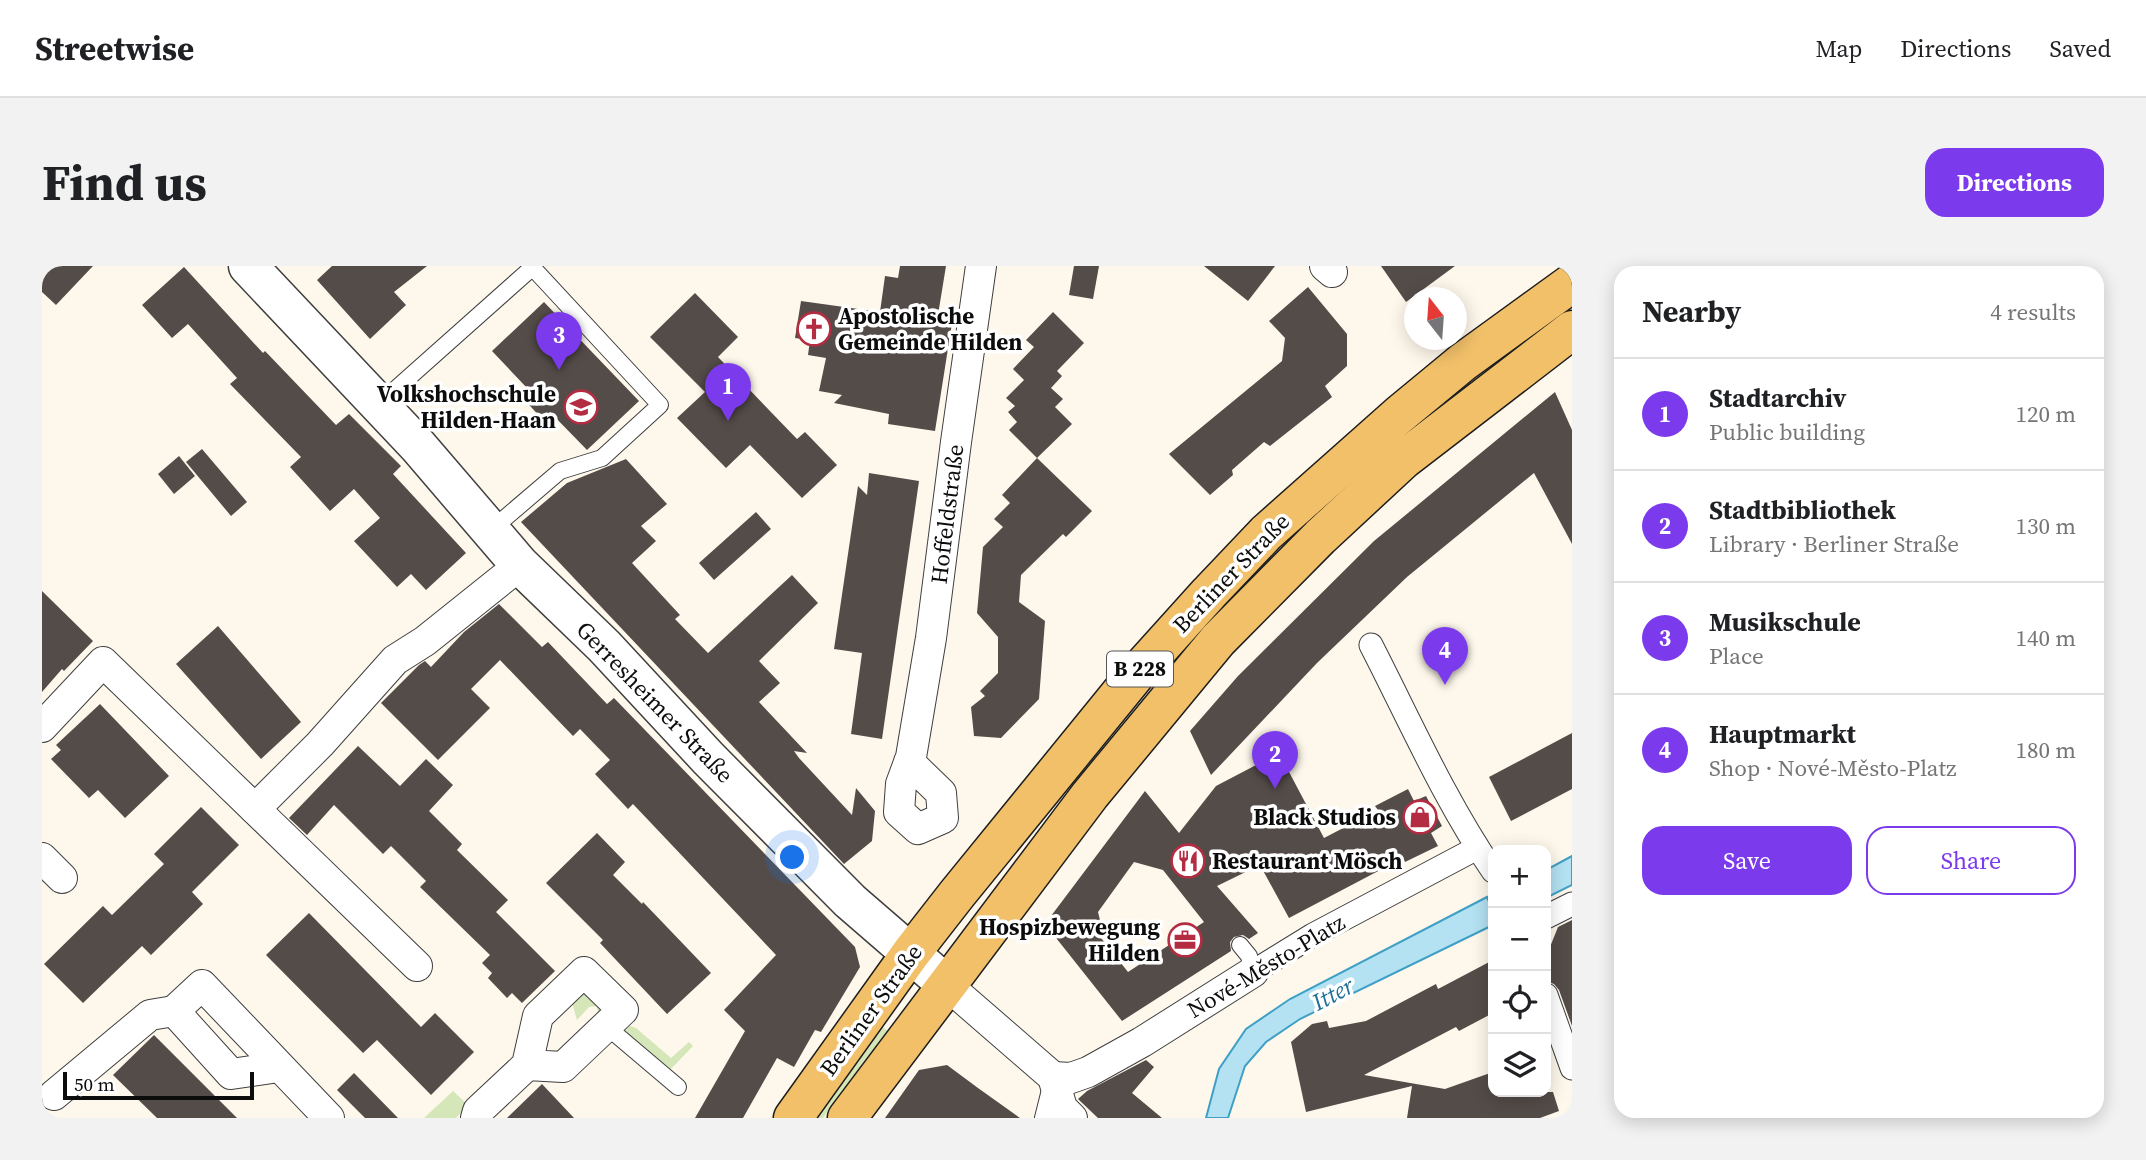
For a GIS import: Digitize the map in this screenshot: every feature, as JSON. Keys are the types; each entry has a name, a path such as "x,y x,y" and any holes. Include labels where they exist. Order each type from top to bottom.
{"main road":[{"name":"Berliner Straße","path":"793,1118 911,953 1136,674 1266,533 1463,362 1572,284"},
{"name":"Berliner Straße","path":"847,1118 1090,795 1218,640 1320,537 1403,460 1572,330"}],"street":[{"name":"Gerresheimer Straße","path":"248,266 378,404 520,565 604,646 708,758 850,901 947,985"},
{"name":"Hoffeldstraße","path":"909,762 931,638 981,266"},
{"path":"255,809 320,744 395,660 425,641 520,565"},
{"path":"1371,645 1477,848 1488,864"},
{"path":"42,727 103,662 417,967"},
{"name":"Nové-Město-Platz","path":"1053,1077 1071,1077 1088,1072 1142,1042 1313,935 1477,848"},
{"path":"1551,914 1572,904"},
{"path":"475,1118 478,1111 527,1065 538,1016 584,972 623,1010 563,1067 527,1065"},
{"path":"54,1095 150,1015 174,1011 202,985 329,1118"},
{"path":"947,985 1053,1077 1062,1108 1072,1118"},
{"path":"1551,1009 1572,1068"},
{"path":"174,1011 231,1074 279,1067"}],"lane":[{"path":"378,404 533,267 660,405 602,458 560,471 491,530"},
{"path":"1240,945 1249,956 1253,972"},
{"path":"606,1026 678,1087"},
{"path":"1043,1118 1053,1077"}],"green space":[{"path":"578,993 586,993 604,1008 599,1025 597,1006 589,1007 577,1020 571,999"},
{"path":"876,1022 888,1031 823,1118 807,1118"},
{"path":"630,1026 636,1028 671,1058 689,1042 693,1046 671,1069 622,1031"},
{"path":"453,1091 468,1105 456,1118 424,1118"}],"water":[{"path":"1572,856 1572,885 1551,896 1551,867"},
{"name":"Itter","path":"1487,897 1488,927 1300,1019 1266,1042 1245,1066 1228,1118 1206,1118 1219,1069 1246,1029 1290,999"}],"building":[{"path":"42,266 93,266 56,305 42,292"},
{"path":"332,266 427,266 394,292 406,305 370,339 317,280"},
{"path":"900,266 946,266 937,321 952,323 935,431 888,424 889,414 834,403 842,395 819,391 826,358 808,355 810,340 795,338 801,301 880,312 885,276 898,278"},
{"path":"1074,266 1099,266 1093,299 1069,295"},
{"path":"1204,266 1275,266 1248,301"},
{"path":"1381,266 1455,266 1426,287 1404,287 1404,299"},
{"path":"184,267 263,353 265,351 336,425 349,414 401,466 393,474 466,553 426,590 411,574 397,587 354,541 380,518 354,489 330,511 290,467 301,457 230,384 237,378 188,324 172,338 142,305"},
{"path":"1308,287 1347,334 1347,366 1325,386 1332,397 1270,446 1264,442 1232,470 1233,475 1210,495 1169,454 1282,361 1285,338 1269,321"},
{"path":"695,293 738,337 718,357 797,439 805,432 837,465 802,498 750,445 726,468 677,418 705,392 650,337"},
{"path":"544,302 639,401 587,450 550,412 543,420 520,395 527,388 492,351"},
{"path":"1053,312 1084,343 1057,371 1062,376 1051,388 1063,399 1055,407 1072,424 1037,458 1009,430 1017,422 1008,412 1015,406 1006,398 1024,380 1013,369 1034,347 1026,340"},
{"path":"1555,392 1572,430 1572,544 1534,473 1407,577 1317,663 1211,775 1190,731 1238,676 1374,541"},
{"path":"202,449 247,502 231,516 186,462"},
{"path":"179,456 195,476 174,494 158,474"},
{"path":"1037,458 1092,511 1066,537 1063,534 1021,575 1019,602 1045,621 1039,699 1001,738 974,736 971,707 985,696 980,691 998,673 998,637 977,613 983,547 1003,527 994,519 1010,503 1002,495"},
{"path":"626,459 667,504 641,526 656,541 632,563 680,615 675,619 708,653 792,575 818,603 759,661 780,683 759,702 807,753 794,751 799,758 852,815 856,788 875,811 872,841 844,864 521,522 567,483"},
{"path":"869,473 919,481 882,739 851,734 862,653 834,649 858,486 867,495"},
{"path":"756,512 771,529 714,580 699,563"},
{"path":"42,591 93,641 64,671 62,669 42,692"},
{"path":"499,604 542,647 548,642 607,704 614,698 855,947 860,967 821,1032 815,1030 794,1067 777,1058 743,1118 695,1118 745,1031 724,1010 776,955 633,804 628,809 595,774 610,760 580,729 573,736 500,660 471,689 490,708 438,760 381,703 419,665 425,661 431,667 464,632"},
{"path":"218,626 301,722 261,759 176,664"},
{"path":"100,704 169,776 125,818 98,790 89,798 51,759 61,750 56,745"},
{"path":"1572,733 1572,789 1511,821 1489,777"},
{"path":"358,746 400,786 426,759 453,785 429,811 462,844 457,850 508,900 496,912 555,971 522,1003 512,993 507,998 488,978 492,973 482,963 490,955 420,887 426,881 391,846 383,854 334,805 307,835 289,818"},
{"path":"1279,753 1324,838 1378,810 1375,806 1408,789 1414,801 1426,796 1442,826 1431,833 1438,846 1405,862 1403,858 1289,918 1260,865 1217,886 1258,933 1249,939 1243,935 1234,937 1230,942 1231,951 1122,1021 1045,924 1145,791 1179,833 1216,786","holes":["1134,862 1163,870 1204,922 1128,972 1098,934 1101,924 1098,912"]},
{"path":"201,807 239,845 192,892 203,904 151,955 142,946 83,1003 44,964 103,906 112,915 164,864 154,854"},
{"path":"597,833 625,862 613,875 642,904 643,902 711,973 667,1014 600,943 603,940 546,883"},
{"path":"309,913 421,1027 435,1013 474,1052 431,1095 377,1040 363,1053 266,955"},
{"path":"1572,920 1572,1026 1559,990 1551,983 1551,944 1558,927"},
{"path":"1488,963 1488,1016 1459,1031 1456,1027 1364,1075 1445,1089 1488,1074 1488,1097 1551,1097 1553,1092 1559,1111 1540,1118 1407,1118 1412,1086 1306,1112 1291,1042 1312,1024 1327,1021 1329,1028 1366,1021 1436,984 1438,989"},
{"path":"154,1035 237,1118 157,1118 113,1075"},
{"path":"1146,1060 1154,1067 1132,1093 1162,1118 1098,1118 1078,1099 1087,1091"},
{"path":"947,1065 1020,1118 885,1118 919,1070"},
{"path":"354,1073 398,1118 365,1118 337,1090"},
{"path":"542,1084 574,1118 507,1118"}],"place":[{"name":"Apostolische Gemeinde Hilden","path":"814,329"},
{"name":"Musikschule","path":"559,370"},
{"name":"Volkshochschule Hilden-Haan","path":"581,407"},
{"name":"Stadtarchiv","path":"728,421"},
{"name":"Hauptmarkt","path":"1445,685"},
{"name":"Stadtbibliothek","path":"1275,789"},
{"name":"Black Studios","path":"1420,817"},
{"name":"Restaurant Mösch","path":"1188,861"},
{"name":"Hospizbewegung Hilden","path":"1185,940"}]}
